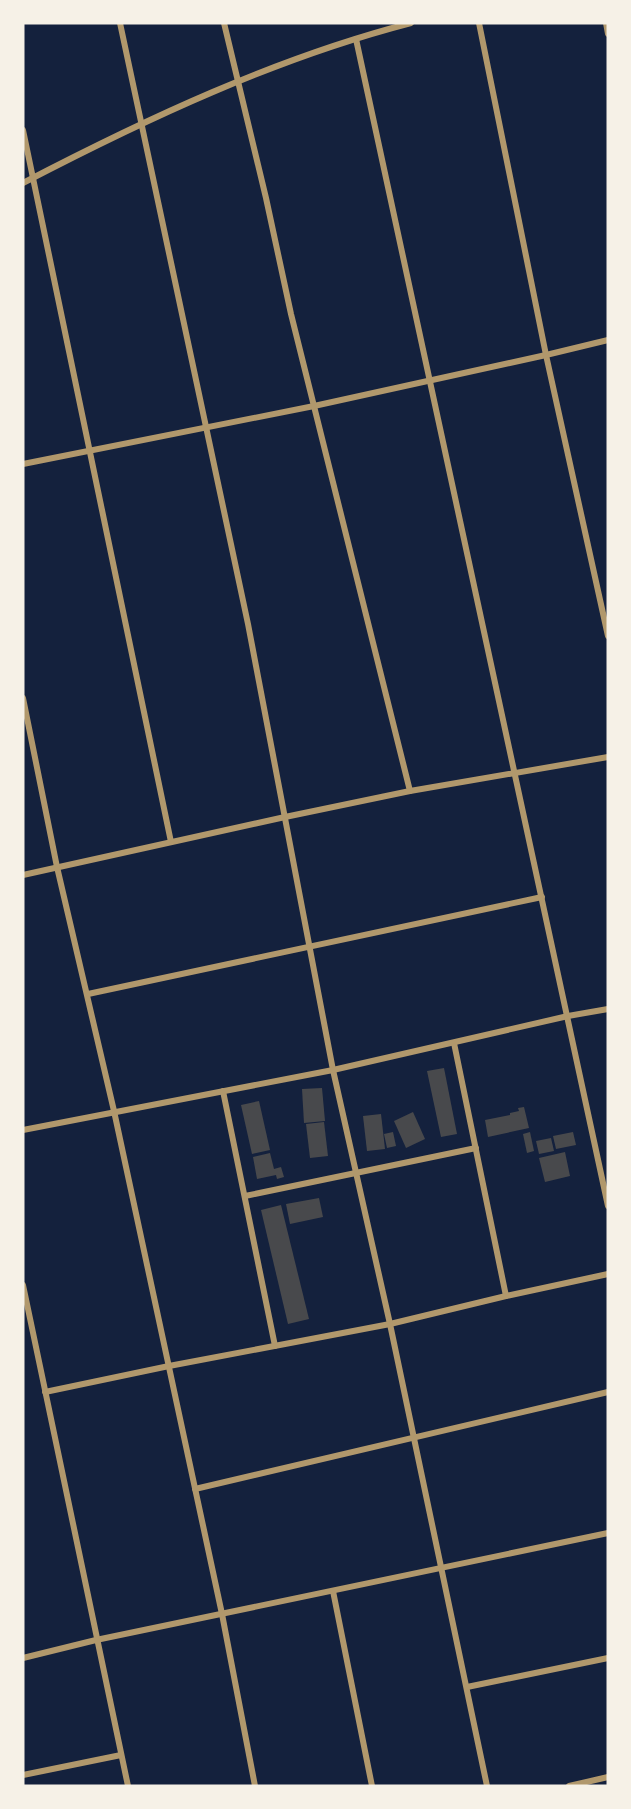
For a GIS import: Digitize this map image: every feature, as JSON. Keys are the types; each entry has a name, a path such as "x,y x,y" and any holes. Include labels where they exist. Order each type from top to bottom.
{"street":[{"path":"120,23 245,611 333,1070 390,1324 486,1786"},
{"path":"224,23 291,313 410,792"},
{"path":"23,183 239,81 356,39 411,23"},
{"path":"479,23 546,355 608,636"},
{"path":"606,23 608,34"},
{"path":"356,39 608,1206"},
{"path":"23,130 171,842"},
{"path":"23,464 314,406 608,340"},
{"path":"23,698 57,867 114,1111 222,1614 255,1786"},
{"path":"23,875 285,817 608,757"},
{"path":"88,994 542,897"},
{"path":"23,1130 333,1070 608,1009"},
{"path":"454,1043 506,1296"},
{"path":"223,1091 275,1346"},
{"path":"245,1196 476,1148"},
{"path":"45,1392 390,1324 608,1274"},
{"path":"23,1285 128,1786"},
{"path":"195,1489 608,1392"},
{"path":"23,1658 96,1640 608,1533"},
{"path":"334,1591 372,1786"},
{"path":"467,1687 608,1658"},
{"path":"23,1775 121,1755"},
{"path":"569,1786 608,1777"}],"building":[{"path":"444,1068 457,1134 441,1137 427,1071"},
{"path":"322,1088 325,1121 304,1123 302,1089"},
{"path":"259,1101 270,1150 252,1154 241,1105"},
{"path":"524,1107 529,1128 488,1137 485,1120 510,1115 519,1111 518,1108"},
{"path":"413,1112 425,1139 406,1148 394,1121"},
{"path":"381,1114 385,1149 367,1151 363,1116"},
{"path":"324,1122 328,1156 310,1158 306,1124"},
{"path":"393,1132 396,1146 387,1148 384,1134"},
{"path":"530,1132 534,1151 527,1153 523,1134"},
{"path":"573,1132 576,1145 556,1149 553,1136"},
{"path":"551,1138 554,1151 539,1154 536,1141"},
{"path":"565,1152 570,1176 545,1182 539,1158"},
{"path":"270,1153 274,1169 281,1167 284,1177 277,1179 276,1175 257,1179 253,1157"},
{"path":"319,1198 323,1217 290,1224 286,1204"},
{"path":"281,1205 309,1319 288,1324 261,1210"}]}
